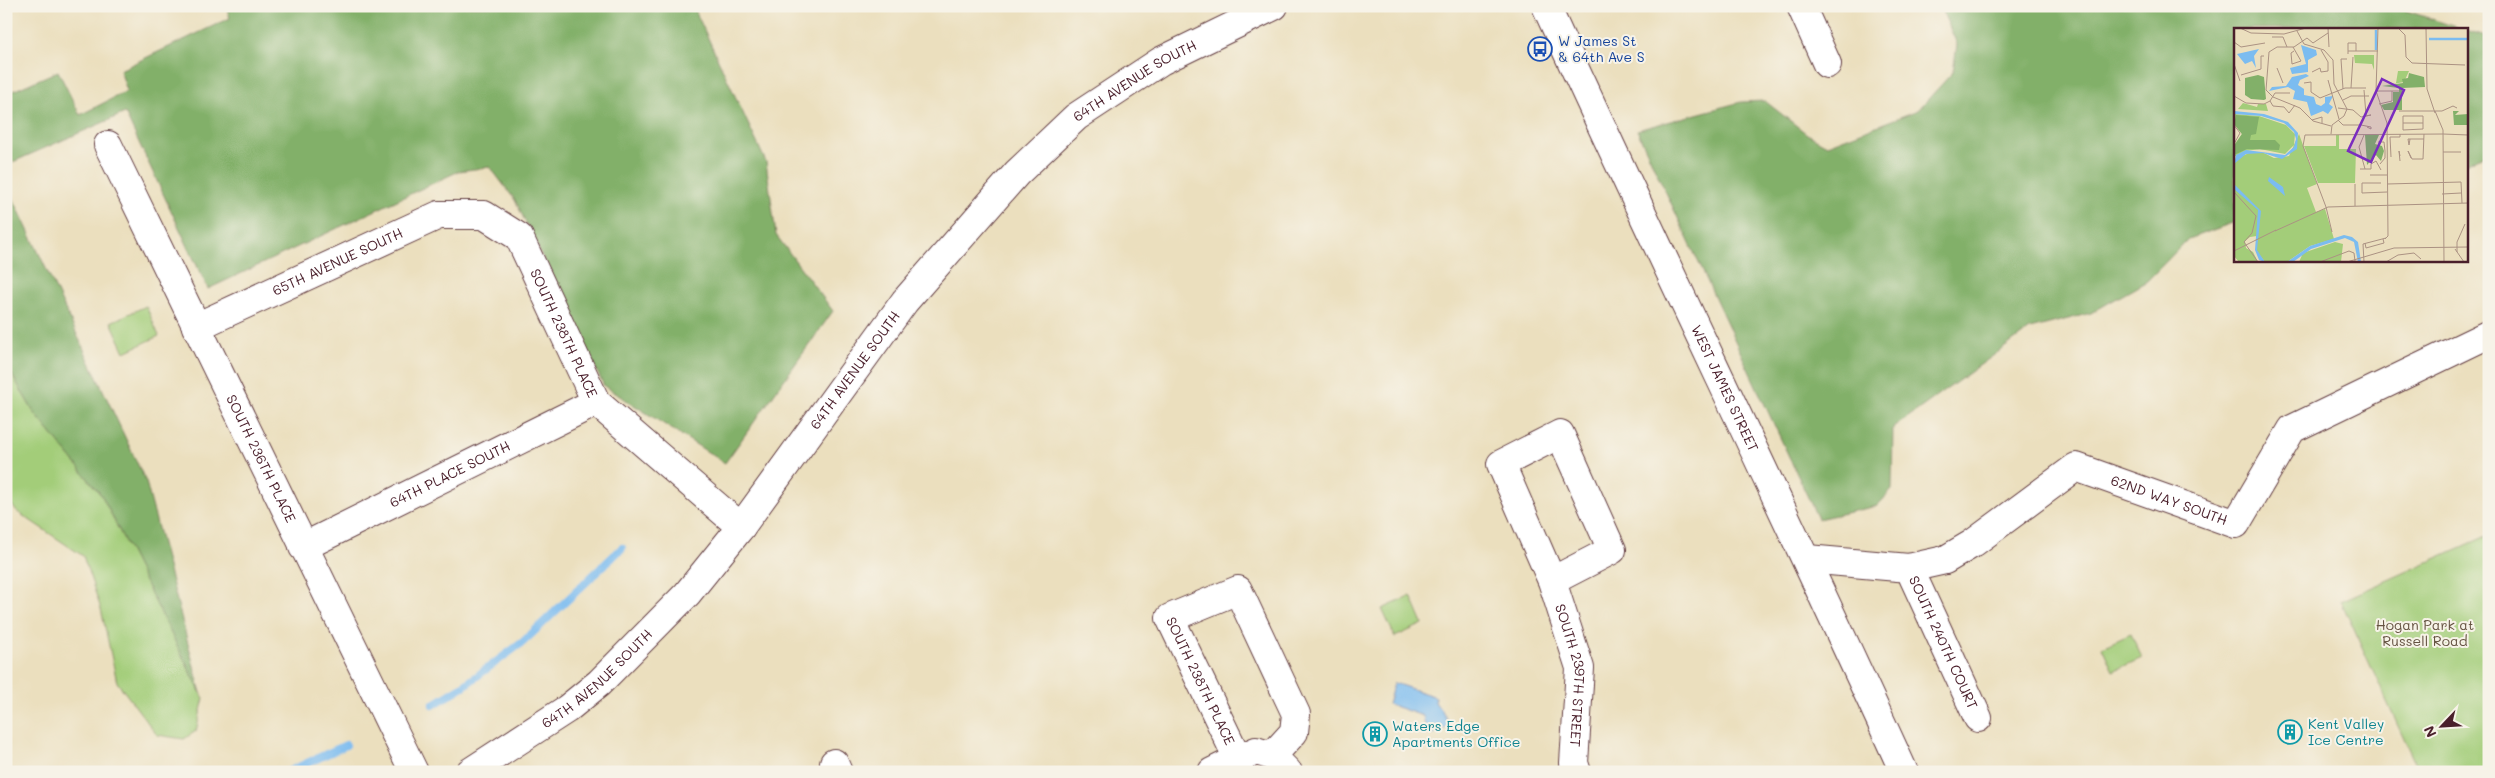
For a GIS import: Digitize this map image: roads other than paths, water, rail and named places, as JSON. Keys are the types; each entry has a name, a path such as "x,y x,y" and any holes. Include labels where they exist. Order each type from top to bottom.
{"street":[{"name":"64TH AVENUE SOUTH","path":"470,772 567,709 599,683 687,594 741,527 905,300 1017,173 1076,117 1161,62 1274,6"},
{"name":"WEST JAMES STREET","path":"1546,6 1672,280 1807,559 1904,772"},
{"path":"1801,6 1827,64"},
{"name":"SOUTH 236TH PLACE","path":"108,145 414,772"},
{"name":"65TH AVENUE SOUTH","path":"196,327 439,215 484,215"},
{"name":"SOUTH 238TH PLACE","path":"484,215 519,237 596,402 741,527"},
{"name":"62ND WAY SOUTH","path":"1807,559 1909,568 1945,560 1972,544 2076,467 2236,524 2292,429 2489,334"},
{"name":"64TH PLACE SOUTH","path":"303,547 596,402"},
{"name":"SOUTH 239TH STREET","path":"1552,581 1612,550 1560,434 1501,464 1552,581 1580,668 1568,769"},
{"name":"SOUTH 240TH COURT","path":"1909,568 1978,718"},
{"name":"SOUTH 238TH PLACE","path":"1238,590 1296,714 1294,732 1280,764 1256,751 1238,759 1170,618 1238,590"},
{"path":"1212,772 1238,759"}],"water":[{"path":"2461,6 2489,6 2489,13"},
{"path":"1394,683 1436,697 1435,702 1449,722 1448,727 1431,735 1425,725 1423,716 1388,704"}],"waterway":[{"path":"433,705 465,685 523,642 622,548"},
{"path":"288,772 346,745"}],"place":[{"name":"W James St & 64th Ave S","path":"1540,49"},
{"name":"Kent Valley Ice Centre","path":"2290,732"},
{"name":"Waters Edge Apartments Office","path":"1375,734"}],"park label":[{"name":"Hogan Park at Russell Road","path":"2425,634"}]}
